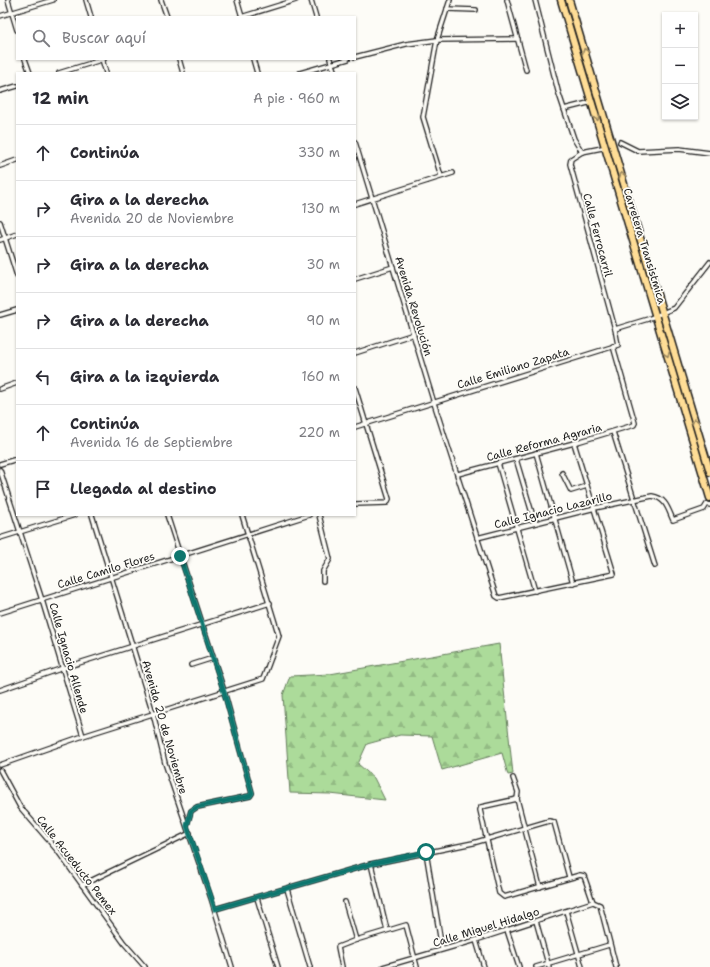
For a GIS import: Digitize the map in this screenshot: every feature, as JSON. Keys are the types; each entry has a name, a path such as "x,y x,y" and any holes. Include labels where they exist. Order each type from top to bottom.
{"main road":[{"name":"Carretera Transistmica","path":"561,0 710,498"},
{"name":"Carretera Transistmica","path":"569,0 708,457 710,472"},
{"path":"645,278 649,284 657,309 664,314"},
{"path":"656,316 662,322 674,355 677,358"}],"street":[{"path":"8,0 16,26"},
{"path":"0,16 53,0"},
{"path":"86,0 91,16"},
{"path":"161,0 167,16"},
{"path":"236,0 242,16"},
{"path":"245,16 296,0"},
{"path":"311,0 316,16"},
{"path":"441,176 423,117 437,40 450,0"},
{"path":"507,0 526,70"},
{"path":"535,0 564,109 576,146 582,152 602,148"},
{"path":"447,9 476,10"},
{"path":"356,57 406,44 437,40 518,39"},
{"path":"26,60 30,72"},
{"path":"62,72 100,60"},
{"path":"103,60 106,72"},
{"path":"179,60 183,72"},
{"path":"253,60 257,72"},
{"path":"303,72 331,61 335,72"},
{"path":"0,91 16,86"},
{"path":"564,109 592,102"},
{"path":"620,142 638,152 678,149 710,153"},
{"name":"Avenida Revolución","path":"356,145 434,403 496,596 499,598 535,591"},
{"name":"Calle Ferrocarril","path":"582,152 571,159 570,164 614,329"},
{"path":"0,166 16,160"},
{"path":"356,204 453,173"},
{"path":"0,222 16,273"},
{"path":"0,240 16,234"},
{"path":"613,346 619,344 614,329 664,314 674,308 710,262"},
{"path":"356,279 393,267"},
{"path":"0,314 16,310"},
{"path":"356,353 414,334"},
{"name":"Calle Emiliano Zapata","path":"356,427 613,346"},
{"name":"Calle Reforma Agraria","path":"458,474 574,443 634,425 635,423 613,346"},
{"path":"0,389 16,383"},
{"path":"356,391 389,501 356,504"},
{"path":"613,432 633,500 655,566"},
{"path":"498,463 535,591 614,574 574,443"},
{"path":"536,453 573,583"},
{"path":"699,461 708,457"},
{"path":"0,464 16,459"},
{"path":"516,459 535,524"},
{"name":"Calle Ignacio Allende","path":"0,470 21,532 83,736"},
{"path":"562,474 571,491 587,486"},
{"name":"Calle Ignacio Lazarillo","path":"477,538 595,508 652,496 659,497 665,502 673,520 704,509 707,504 710,505"},
{"path":"0,538 72,516"},
{"name":"Avenida 20 de Noviembre","path":"92,516 153,713 165,763 215,909 232,967"},
{"path":"167,516 224,692 252,793 250,796 197,807 191,811 187,826"},
{"path":"0,765 153,713 263,679 279,636 264,582 242,516"},
{"name":"Calle Camilo Flores","path":"0,613 306,516"},
{"path":"319,516 330,559 323,571 323,581"},
{"path":"0,690 63,668 270,603"},
{"path":"190,665 213,658"},
{"name":"Calle Acueducto Pemex","path":"0,770 20,807 57,850 124,943 145,967"},
{"path":"513,778 518,792 517,799 540,887"},
{"path":"517,799 481,807 480,810 500,893 504,897 568,877 584,876 593,902 600,905 616,967"},
{"path":"215,909 371,864 486,840 549,820 554,822 568,877"},
{"path":"82,885 190,833"},
{"path":"426,852 442,949"},
{"path":"371,864 387,930"},
{"path":"288,889 310,967"},
{"path":"257,898 278,967"},
{"path":"345,902 356,940"},
{"name":"Calle Miguel Hidalgo","path":"383,967 476,940 593,902"},
{"path":"566,911 582,967"},
{"path":"536,921 549,965"},
{"path":"342,967 338,947 406,925 417,967"},
{"path":"507,930 519,967"},
{"path":"476,940 484,967"},
{"path":"536,967 549,965 578,954 610,945"}],"green space":[{"path":"499,644 513,774 508,775 502,753 442,770 432,736 400,735 367,744 358,764 374,778 385,800 330,794 290,793 283,695 290,676 330,674"}],"route":[{"path":"180,556 224,692 252,793 250,796 197,807 191,811 187,826 215,909 371,864 426,852"}]}
